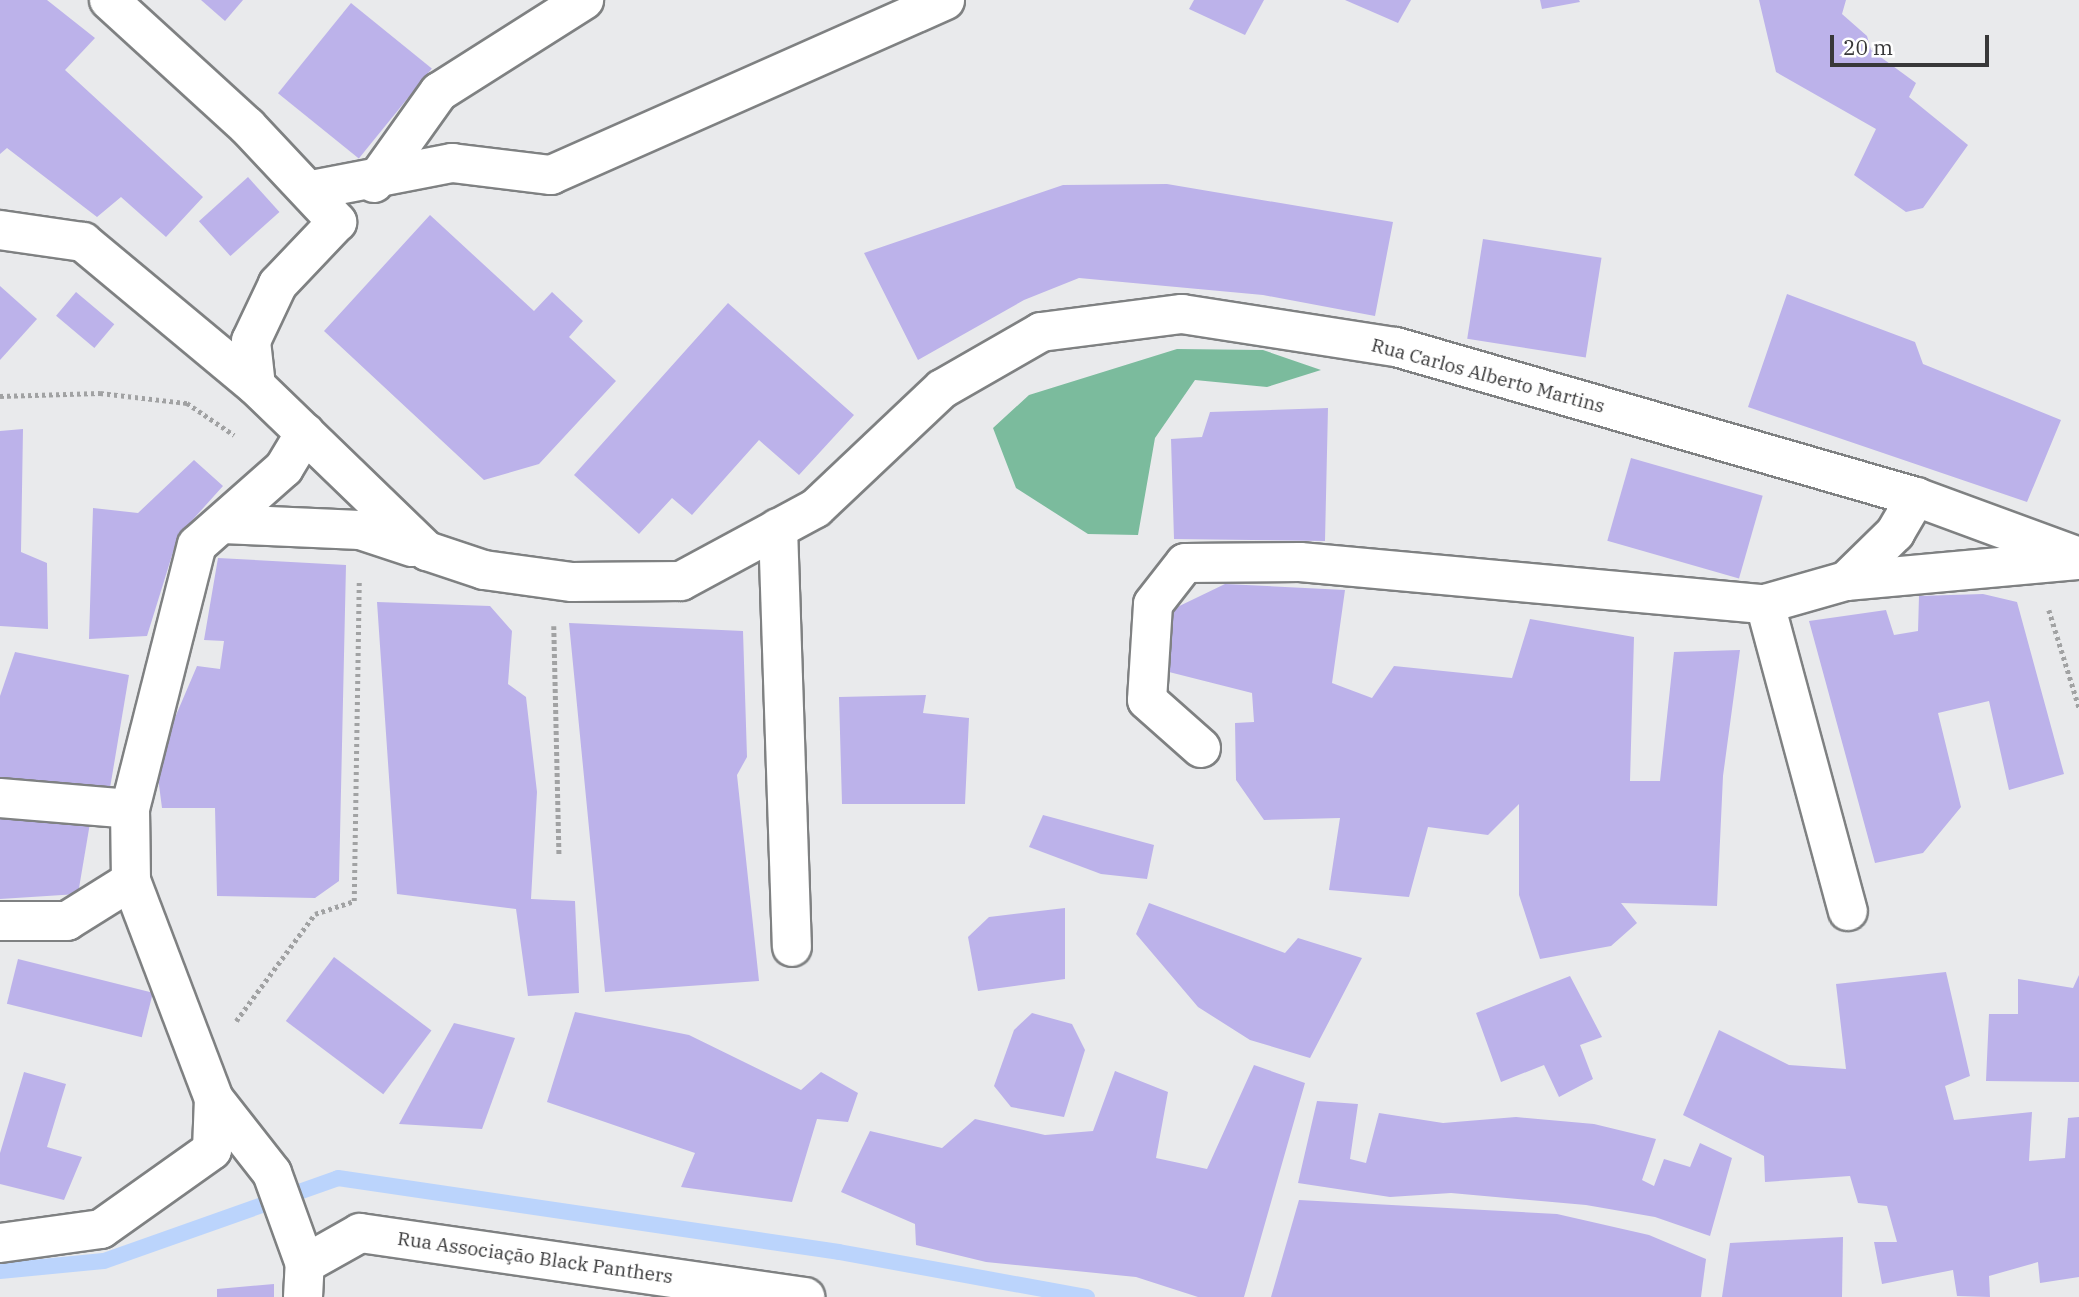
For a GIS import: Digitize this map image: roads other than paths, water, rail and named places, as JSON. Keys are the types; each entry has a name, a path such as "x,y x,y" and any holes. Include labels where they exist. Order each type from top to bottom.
{"street":[{"path":"109,0 312,190 337,222 278,284 251,341 256,386"},
{"path":"374,183 439,92 584,0"},
{"path":"312,190 374,183 452,163 551,174 945,0"},
{"name":"Rua Carlos Alberto Martins","path":"0,230 83,243 256,386 427,551 484,570 553,579 681,581 816,508 942,388 1041,332 1182,314 1396,347 1916,497 2079,559"},
{"path":"304,1281 294,1224 272,1173 208,1083 131,881 130,808 197,545 284,468 305,433"},
{"path":"1846,581 1895,533 1916,497"},
{"path":"223,524 360,530 427,551"},
{"path":"778,528 792,947"},
{"path":"1201,748 1147,700 1153,604 1185,562 1300,562 1765,604 1846,581 2035,566 2079,559"},
{"path":"1765,604 1848,911"},
{"path":"0,798 130,808"},
{"path":"0,921 67,921 131,881"},
{"path":"0,1243 101,1229 212,1150 208,1083"},
{"name":"Rua Associação Black Panthers","path":"304,1281 360,1233 602,1283 805,1297"}],"waterway":[{"path":"0,1271 104,1261 338,1178 839,1252 1087,1297"}]}
